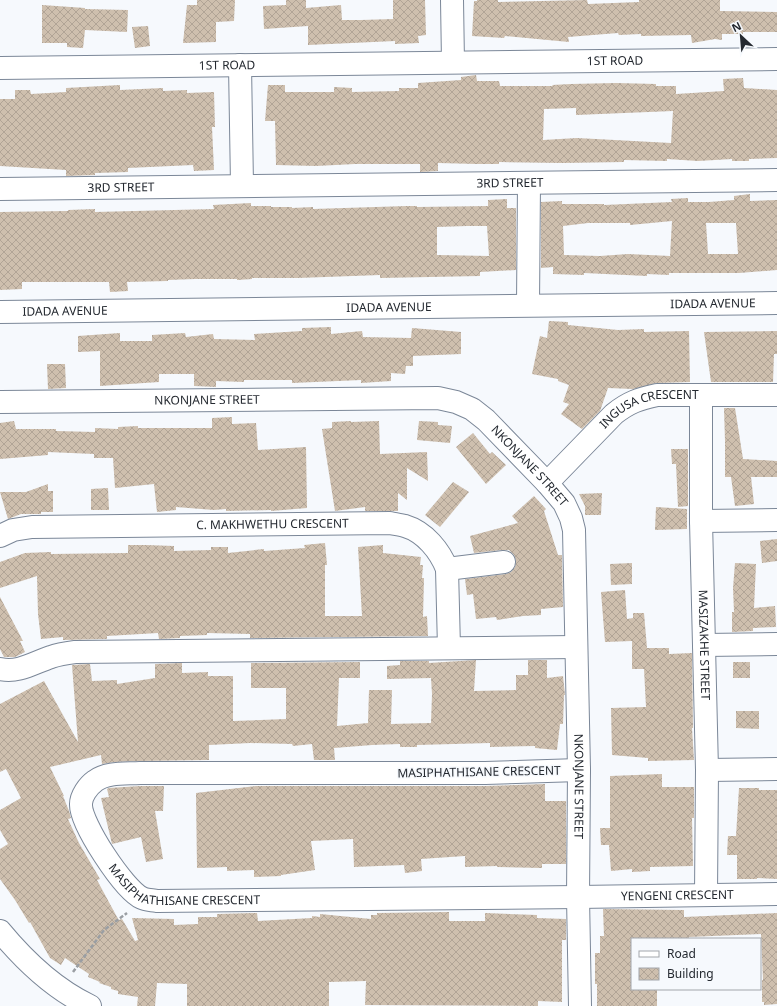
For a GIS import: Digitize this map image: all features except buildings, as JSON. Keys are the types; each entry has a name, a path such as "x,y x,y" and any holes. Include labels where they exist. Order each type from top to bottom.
{"street":[{"path":"452,0 453,62"},
{"name":"1ST ROAD","path":"0,68 777,59"},
{"path":"240,65 242,185"},
{"name":"3RD STREET","path":"0,189 777,180"},
{"path":"528,305 529,183"},
{"name":"IDADA AVENUE","path":"0,312 777,303"},
{"name":"INGUSA CRESCENT","path":"547,483 614,414 625,405 640,398 657,395 777,395"},
{"name":"MASIZAKHE STREET","path":"701,396 701,521 707,770 706,894"},
{"name":"NKONJANE STREET","path":"0,402 438,398 456,402 472,409 486,420 547,483 564,504 571,518 574,530 579,770 578,897 580,1006"},
{"path":"701,521 777,520"},
{"name":"C. MAKHWETHU CRESCENT","path":"0,536 13,530 32,527 390,523 406,526 420,534 434,546 447,569 449,648"},
{"path":"447,569 504,562"},
{"path":"704,645 777,644"},
{"path":"0,669 14,670 31,666 57,655 75,652 576,647"},
{"path":"707,770 777,769"},
{"name":"MASIPHATHISANE CRESCENT","path":"578,897 157,901 142,898 121,880 84,819 81,805 85,792 95,781 109,775 140,773 486,773 579,770"},
{"name":"YENGENI CRESCENT","path":"578,897 777,894"},
{"path":"0,931 10,943 60,988 90,1006"}],"path":[{"path":"60,988 92,948 104,930 126,914 142,898"}]}
